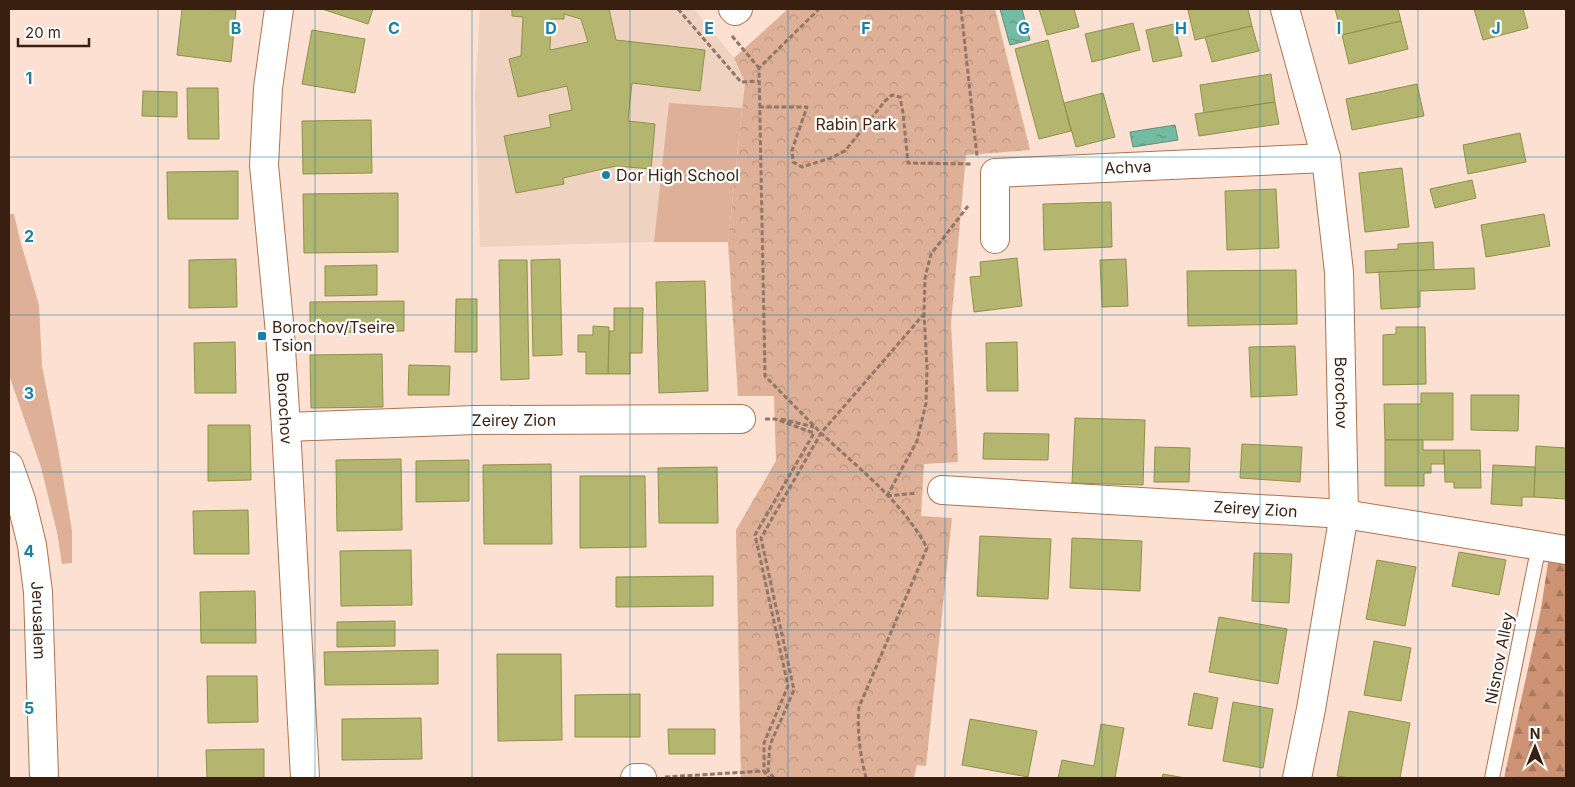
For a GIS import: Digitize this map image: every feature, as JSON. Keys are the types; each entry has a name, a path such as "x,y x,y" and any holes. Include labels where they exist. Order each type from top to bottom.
{"street":[{"name":"Borochov","path":"279,9 268,88 264,165 280,332 305,778"},
{"path":"733,9 735,11 738,9"},
{"name":"Borochov","path":"1285,9 1326,158 1339,272 1344,514 1311,709 1297,778"},
{"name":"Achva","path":"995,239 995,173 1326,158"},
{"name":"Zeirey Zion","path":"286,427 475,420 741,419"},
{"name":"Jerusalem","path":"9,466 21,500 32,545 38,592 44,778"},
{"name":"Zeirey Zion","path":"942,490 1344,514 1566,550"},
{"path":"635,778 642,778"}],"lane":[{"name":"Nisnov Alley","path":"1492,778 1539,545"}],"path":[{"path":"678,9 741,82 758,82"},
{"path":"819,9 759,68 765,376 887,496 918,531 927,548 859,707 858,729 866,778"},
{"path":"759,107 807,107 792,150 793,162 802,167 831,158 845,151 885,101 892,95 900,97 908,163 978,164 961,9"},
{"path":"887,496 917,441 926,403 925,278 932,254 971,203"},
{"path":"766,771 770,745 794,690 761,538 821,433 924,314"},
{"path":"741,419 775,418 815,427"},
{"path":"741,419 775,419 814,433 755,535 788,686 764,743 766,771 770,778"},
{"path":"642,778 766,771 774,778"}],"shaded area":[{"name":"Dor High School","path":"480,9 694,9 734,58 745,81 728,242 480,247 475,95"}],"green space":[{"name":"Rabin Park","path":"788,9 995,9 1030,150 966,155 951,324 958,462 924,464 921,516 952,518 926,766 917,765 914,778 741,778 736,530 776,461 774,396 738,396 728,242 745,82 734,58"},
{"path":"669,103 742,108 728,242 654,242"},
{"path":"9,214 14,214 39,305 42,366 72,531 72,563 62,564 57,532 41,467 9,375"},
{"path":"1549,556 1566,559 1566,778 1504,778 1541,609"}],"water":[{"path":"1000,9 1022,9 1030,40 1010,45"},
{"path":"1175,125 1178,140 1133,147 1130,132"}],"building":[{"path":"182,9 236,10 231,62 177,55"},
{"path":"322,9 373,9 368,24"},
{"path":"512,9 609,9 616,40 705,50 700,91 632,83 628,121 655,124 651,169 616,166 563,178 564,184 516,193 504,136 551,127 549,115 572,110 567,86 518,97 509,59 521,56 523,17 512,16","holes":["564,14 581,19 588,42 550,50 551,19 564,19"]},
{"path":"1039,9 1074,9 1079,27 1047,35"},
{"path":"1248,9 1252,26 1195,40 1188,10"},
{"path":"1335,9 1398,9 1401,21 1342,35"},
{"path":"1474,9 1523,9 1528,28 1483,40"},
{"path":"1401,21 1408,49 1349,64 1342,35"},
{"path":"1133,23 1140,50 1092,62 1085,34"},
{"path":"1174,24 1182,56 1153,62 1146,30"},
{"path":"1252,26 1259,51 1212,62 1205,37"},
{"path":"312,30 365,39 355,93 302,84"},
{"path":"1048,40 1071,131 1039,139 1015,49"},
{"path":"1271,74 1275,102 1204,113 1200,85"},
{"path":"1417,84 1424,116 1352,130 1346,99"},
{"path":"187,88 218,88 219,139 188,139"},
{"path":"143,91 177,92 177,117 142,116"},
{"path":"1103,93 1115,137 1076,147 1064,103"},
{"path":"1275,102 1279,124 1199,136 1195,114"},
{"path":"371,120 372,173 303,174 302,121"},
{"path":"1520,133 1526,162 1468,174 1463,145"},
{"path":"1402,168 1409,227 1365,232 1359,173"},
{"path":"238,171 238,219 168,219 167,172"},
{"path":"1472,180 1476,198 1435,208 1430,189"},
{"path":"1276,189 1279,248 1227,250 1225,191"},
{"path":"398,193 398,252 304,253 303,194"},
{"path":"1111,202 1112,247 1044,250 1043,204"},
{"path":"1544,214 1550,246 1486,257 1481,225"},
{"path":"1433,242 1434,270 1366,273 1365,251 1398,249 1398,244"},
{"path":"1017,258 1022,306 974,312 970,277 981,276 980,262"},
{"path":"236,259 237,307 189,308 189,260"},
{"path":"560,259 562,355 533,356 531,260"},
{"path":"1126,259 1128,306 1102,307 1100,260"},
{"path":"499,260 527,260 529,379 501,380"},
{"path":"377,265 377,295 325,296 325,266"},
{"path":"1474,268 1475,289 1420,291 1420,307 1381,309 1379,272"},
{"path":"1296,270 1297,324 1188,326 1187,271"},
{"path":"705,281 708,391 659,393 656,282"},
{"path":"456,299 477,299 477,352 455,352"},
{"path":"404,301 404,331 310,333 310,302"},
{"path":"614,308 643,308 642,353 630,353 630,374 608,374 609,331 614,331"},
{"path":"593,326 609,327 608,374 586,374 586,352 578,352 578,335 593,335"},
{"path":"1396,327 1425,327 1426,384 1383,385 1383,335 1396,334"},
{"path":"235,342 236,393 195,393 194,343"},
{"path":"1017,342 1018,391 987,391 986,343"},
{"path":"1295,346 1297,395 1251,397 1249,347"},
{"path":"382,354 383,407 311,408 310,355"},
{"path":"409,365 450,366 449,395 408,395"},
{"path":"1421,393 1453,393 1453,440 1385,440 1384,404 1421,404"},
{"path":"1471,395 1519,395 1518,431 1471,430"},
{"path":"1075,418 1145,420 1143,485 1072,483"},
{"path":"208,425 250,425 251,480 208,481"},
{"path":"984,433 1049,434 1048,460 983,459"},
{"path":"1385,440 1423,440 1423,450 1444,450 1444,464 1431,464 1431,473 1424,473 1424,486 1385,486"},
{"path":"1242,444 1302,447 1300,482 1240,478"},
{"path":"1536,446 1566,448 1566,499 1534,497"},
{"path":"1155,447 1190,448 1189,482 1154,482"},
{"path":"1444,450 1480,450 1481,488 1454,488 1454,482 1445,482"},
{"path":"401,459 402,530 337,531 336,460"},
{"path":"469,460 469,501 416,502 416,461"},
{"path":"551,464 552,544 484,544 483,465"},
{"path":"1493,465 1535,467 1534,497 1522,497 1522,506 1491,504"},
{"path":"717,467 718,523 659,523 658,468"},
{"path":"580,476 645,476 646,547 580,548"},
{"path":"248,510 249,554 194,554 193,511"},
{"path":"980,536 1051,539 1048,599 977,596"},
{"path":"1072,538 1142,541 1140,591 1070,588"},
{"path":"411,550 412,605 341,606 340,551"},
{"path":"1459,552 1506,560 1499,595 1452,586"},
{"path":"1254,553 1292,554 1289,603 1252,601"},
{"path":"1377,560 1416,567 1405,626 1366,619"},
{"path":"713,576 713,606 616,607 616,577"},
{"path":"255,591 256,643 201,643 200,592"},
{"path":"1219,617 1287,629 1278,684 1209,672"},
{"path":"395,621 395,646 337,647 337,622"},
{"path":"1374,641 1411,648 1401,701 1364,695"},
{"path":"438,650 438,684 325,685 324,652"},
{"path":"497,654 561,654 562,740 498,741"},
{"path":"207,676 257,676 258,722 208,723"},
{"path":"1194,693 1218,698 1212,729 1188,725"},
{"path":"640,694 640,737 575,737 575,695"},
{"path":"1233,702 1273,709 1263,768 1223,761"},
{"path":"1349,711 1410,723 1400,778 1350,778 1337,776"},
{"path":"421,718 422,759 342,760 342,719"},
{"path":"970,719 1037,731 1028,777 962,765"},
{"path":"1101,724 1124,728 1115,778 1058,778 1062,760 1094,766"},
{"path":"668,729 715,729 715,754 669,754"},
{"path":"264,749 264,778 207,778 206,750"},
{"path":"1163,774 1185,778 1162,778"}],"place":[{"name":"Dor High School","path":"606,175"},
{"name":"Borochov/Tseire Tsion","path":"262,336"}]}
